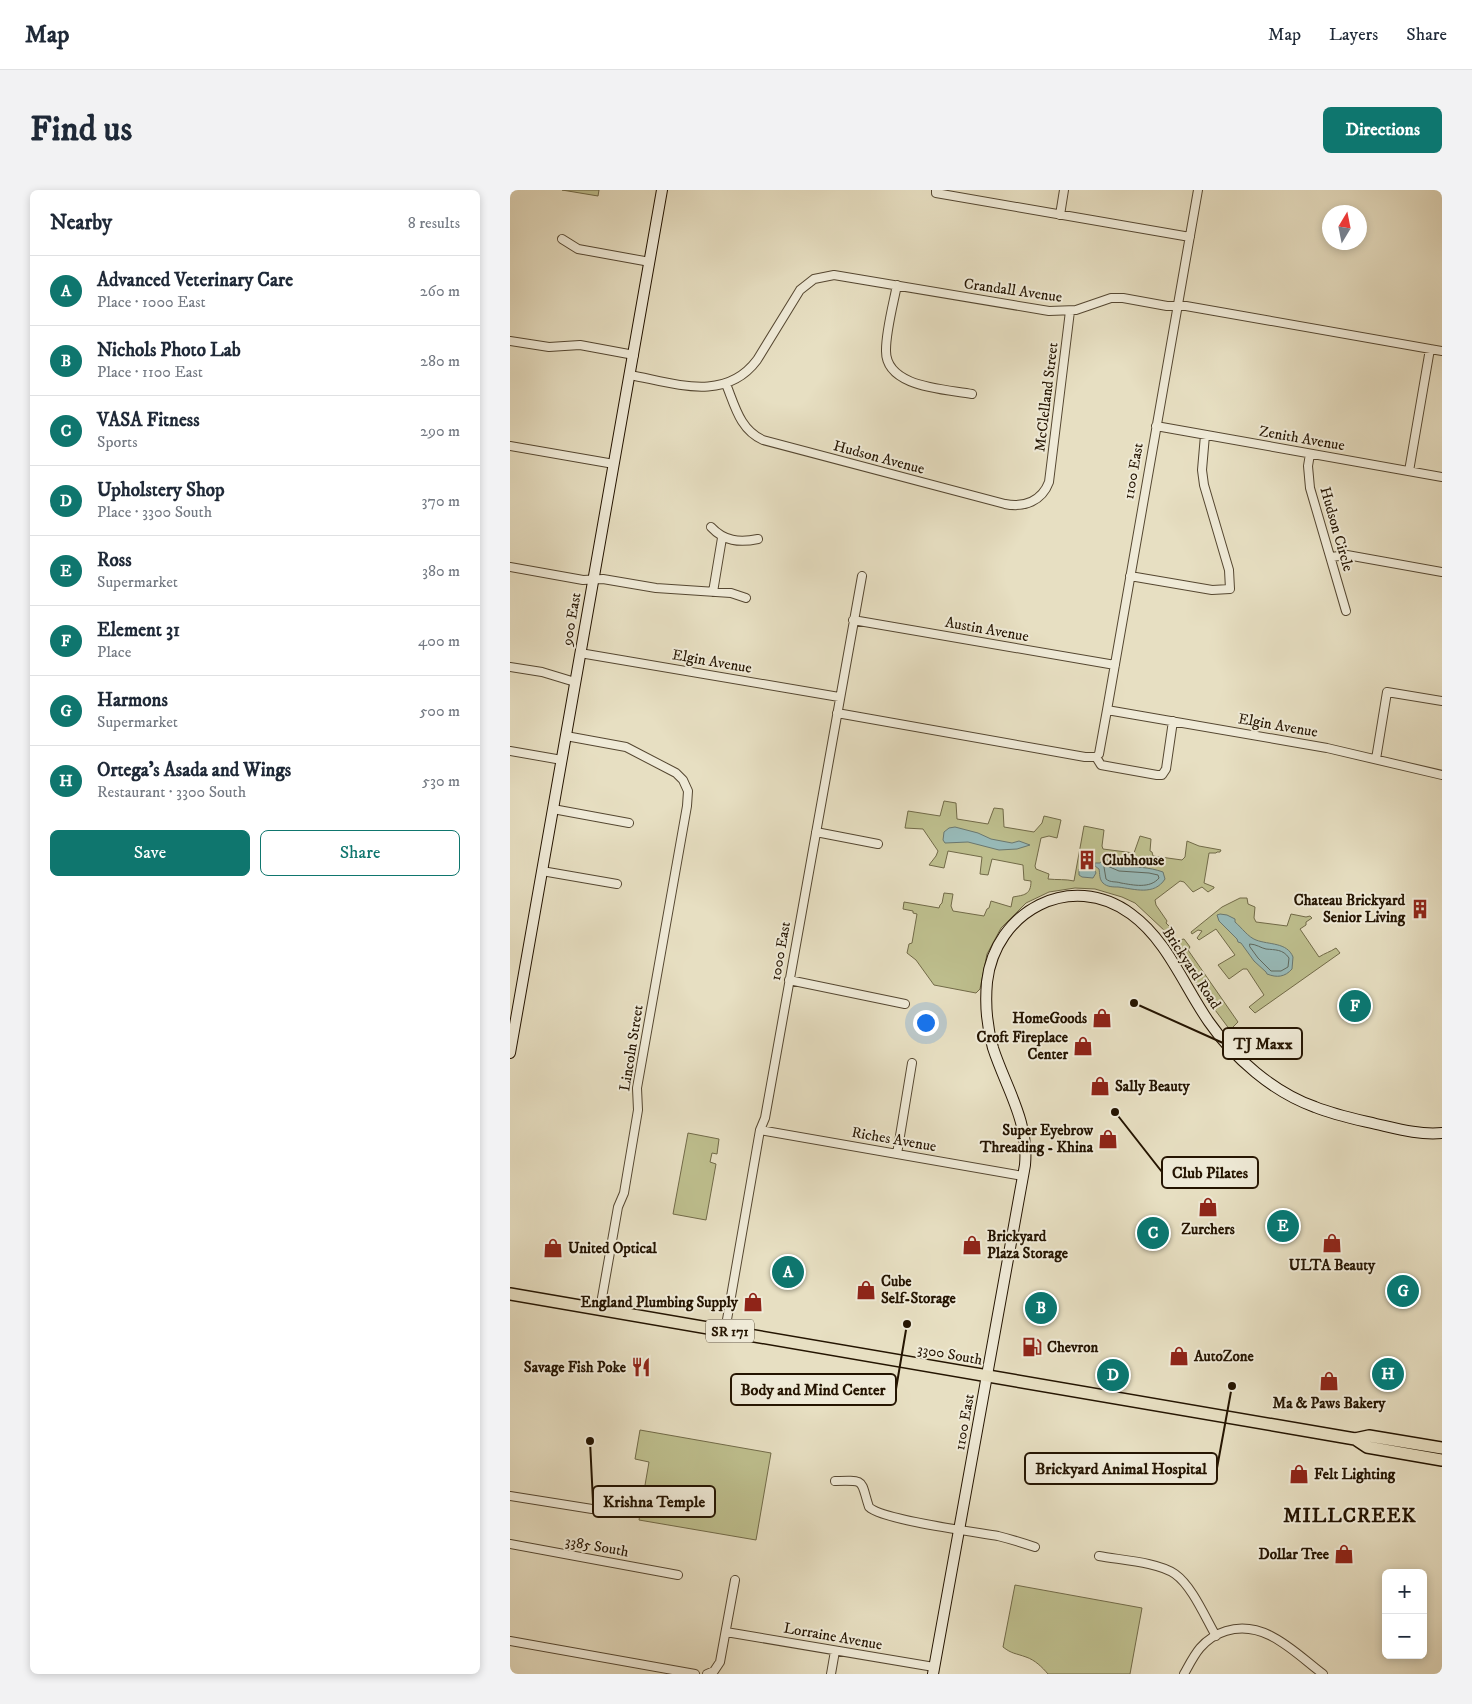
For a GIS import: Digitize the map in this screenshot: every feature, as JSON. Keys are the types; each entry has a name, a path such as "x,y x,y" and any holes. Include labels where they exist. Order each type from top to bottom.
{"main road":[{"name":"3300 South","path":"510,1294 1355,1439 1369,1436 1442,1448"},
{"name":"3300 South","path":"1355,1439 1367,1447 1442,1460"}],"street":[{"name":"900 East","path":"510,1053 514,1003 542,870 662,190"},
{"path":"1060,215 1064,190"},
{"name":"1100 East","path":"1096,757 1099,754 1107,710 1198,190"},
{"path":"936,192 1190,237"},
{"path":"562,239 578,249 650,262"},
{"name":"Crandall Avenue","path":"630,375 702,387 726,384 741,378 753,367 797,294 809,282 821,277 834,275 1043,311 1070,311 1111,298 1178,306 1442,351"},
{"path":"897,285 886,347 889,364 901,378 911,383 972,394"},
{"name":"McClelland Street","path":"1048,486 1070,311"},
{"path":"510,341 549,347 580,345 634,355"},
{"path":"1409,472 1430,349"},
{"name":"Hudson Avenue","path":"726,384 744,426 750,433 763,440 1010,505 1023,505 1035,500 1048,486"},
{"name":"Zenith Avenue","path":"1156,426 1442,477"},
{"path":"1130,576 1212,590 1230,589 1228,570 1204,486 1202,462 1205,435"},
{"path":"510,446 614,464"},
{"name":"Hudson Circle","path":"1310,454 1308,466 1310,488 1346,611"},
{"path":"711,527 722,538 746,541 758,539"},
{"path":"714,592 722,538"},
{"path":"1331,557 1347,555 1442,572"},
{"path":"510,567 583,580 603,579 659,589 730,593 746,598"},
{"name":"1000 East","path":"725,1331 862,576"},
{"name":"Austin Avenue","path":"853,620 1115,665"},
{"name":"Elgin Avenue","path":"580,652 839,697"},
{"path":"510,667 542,672 575,682"},
{"path":"1376,759 1387,692 1442,701"},
{"name":"Elgin Avenue","path":"1107,710 1327,748 1442,775"},
{"path":"837,713 1085,757 1096,757 1101,765 1157,775 1162,775 1166,769 1173,721"},
{"name":"Lincoln Street","path":"566,736 626,747 676,773 683,780 688,791 637,1088 638,1110 600,1309"},
{"path":"510,751 562,760"},
{"path":"553,809 629,822"},
{"path":"816,832 878,844"},
{"path":"542,870 617,884"},
{"name":"Brickyard Road","path":"1023,1176 1026,1154 1025,1133 993,1048 989,1032 986,1004 989,972 993,956 1002,938 1018,919 1037,906 1061,898 1096,899 1106,902 1130,913 1148,928 1158,940 1199,1006 1223,1039 1242,1060 1272,1084 1313,1107 1341,1116 1413,1132 1427,1134 1442,1133"},
{"path":"789,980 905,1004"},
{"path":"897,1154 912,1063"},
{"name":"Riches Avenue","path":"760,1130 1023,1176"},
{"name":"1100 East","path":"934,1670 1023,1176"},
{"path":"835,1481 854,1481 861,1484 865,1488 869,1506 874,1511 959,1530 1000,1536 1035,1547"},
{"path":"510,1496 592,1509"},
{"name":"3385 South","path":"510,1544 678,1574"},
{"path":"1099,1556 1158,1567 1175,1574 1188,1587 1216,1636"},
{"path":"711,1672 720,1662 735,1580"},
{"path":"1184,1674 1200,1648 1216,1636 1242,1628 1262,1631 1274,1637 1323,1674"},
{"name":"Lorraine Avenue","path":"726,1632 835,1650 934,1670"},
{"path":"510,1641 674,1672 695,1674"},
{"path":"831,1674 835,1650"}],"green space":[{"path":"562,190 599,190 598,196"},
{"path":"944,801 956,803 957,819 988,824 994,808 1003,809 1004,827 1034,832 1042,823 1044,816 1061,820 1057,838 1049,836 1041,838 1035,866 1036,869 1049,874 1048,879 1074,881 1084,826 1104,830 1103,849 1134,853 1140,836 1151,839 1150,851 1153,856 1182,860 1185,857 1187,841 1199,846 1221,850 1216,853 1209,853 1204,883 1214,888 1208,892 1202,887 1193,892 1184,882 1180,881 1155,900 1156,905 1167,921 1166,923 1171,928 1166,932 1135,903 1122,897 1095,889 1075,888 1049,892 1026,903 1001,928 987,954 980,989 976,993 934,985 916,960 907,953 909,944 912,943 917,914 903,909 904,902 939,908 944,893 953,894 951,906 953,911 984,916 991,901 1011,907 1013,897 1026,894 1031,886 1031,881 1024,880 1023,865 992,859 988,875 980,874 982,857 948,851 944,868 929,865 938,851 923,829 905,828 908,811 940,816"},
{"path":"1240,898 1247,898 1248,904 1255,907 1254,918 1256,922 1287,926 1291,914 1310,916 1312,918 1300,929 1319,957 1336,948 1340,953 1255,1013 1249,1007 1264,995 1247,969 1243,969 1229,979 1218,965 1235,955 1216,929 1199,940 1197,938 1202,931 1198,930 1192,934 1191,932 1222,907"},
{"path":"1184,939 1190,947 1188,950 1238,1022 1230,1030 1201,991 1175,947 1179,940"},
{"path":"688,1133 719,1139 717,1154 712,1153 710,1162 716,1164 706,1220 673,1214"},
{"path":"640,1430 771,1453 756,1540 639,1520 649,1462 635,1459"},
{"path":"1015,1585 1142,1608 1130,1674 1048,1674 1032,1660 1003,1647"}],"water":[{"path":"955,827 978,833 991,839 1012,843 1019,841 1030,845 1017,849 999,850 968,842 945,843 943,840 944,832 949,828"},
{"path":"1103,859 1119,865 1148,868 1163,872 1165,879 1161,884 1150,890 1108,886 1100,878 1099,869 1095,866 1095,863 1100,863"},
{"path":"1084,866 1095,871 1096,873 1093,878 1079,875 1079,869"},
{"path":"1220,914 1235,919 1235,922 1253,939 1287,949 1293,957 1292,969 1287,974 1281,976 1267,974 1254,961 1241,943 1219,921 1217,915"}],"place":[{"name":"Clubhouse","path":"1087,860"},
{"name":"Chateau Brickyard Senior Living","path":"1420,909"},
{"name":"TJ Maxx","path":"1134,1003"},
{"name":"Element 31","path":"1355,1006"},
{"name":"HomeGoods","path":"1102,1018"},
{"name":"Croft Fireplace Center","path":"1083,1046"},
{"name":"Sally Beauty","path":"1100,1086"},
{"name":"Club Pilates","path":"1115,1112"},
{"name":"Super Eyebrow Threading - Khina","path":"1108,1139"},
{"name":"Zurchers","path":"1208,1207"},
{"name":"Ross","path":"1283,1226"},
{"name":"VASA Fitness","path":"1153,1233"},
{"name":"ULTA Beauty","path":"1332,1243"},
{"name":"Brickyard Plaza Storage","path":"972,1245"},
{"name":"United Optical","path":"553,1248"},
{"name":"Advanced Veterinary Care","path":"788,1272"},
{"name":"Cube Self-Storage","path":"866,1290"},
{"name":"Harmons","path":"1403,1291"},
{"name":"England Plumbing Supply","path":"753,1302"},
{"name":"Nichols Photo Lab","path":"1041,1308"},
{"name":"Body and Mind Center","path":"907,1324"},
{"name":"Chevron","path":"1032,1347"},
{"name":"AutoZone","path":"1179,1356"},
{"name":"Savage Fish Poke","path":"641,1367"},
{"name":"Ortega's Asada and Wings","path":"1388,1374"},
{"name":"Upholstery Shop","path":"1113,1375"},
{"name":"Ma & Paws Bakery","path":"1329,1381"},
{"name":"Brickyard Animal Hospital","path":"1232,1386"},
{"name":"Krishna Temple","path":"590,1441"},
{"name":"Felt Lighting","path":"1299,1474"},
{"name":"Dollar Tree","path":"1344,1554"}],"district":[{"name":"MILLCREEK","path":"1350,1515"}]}
